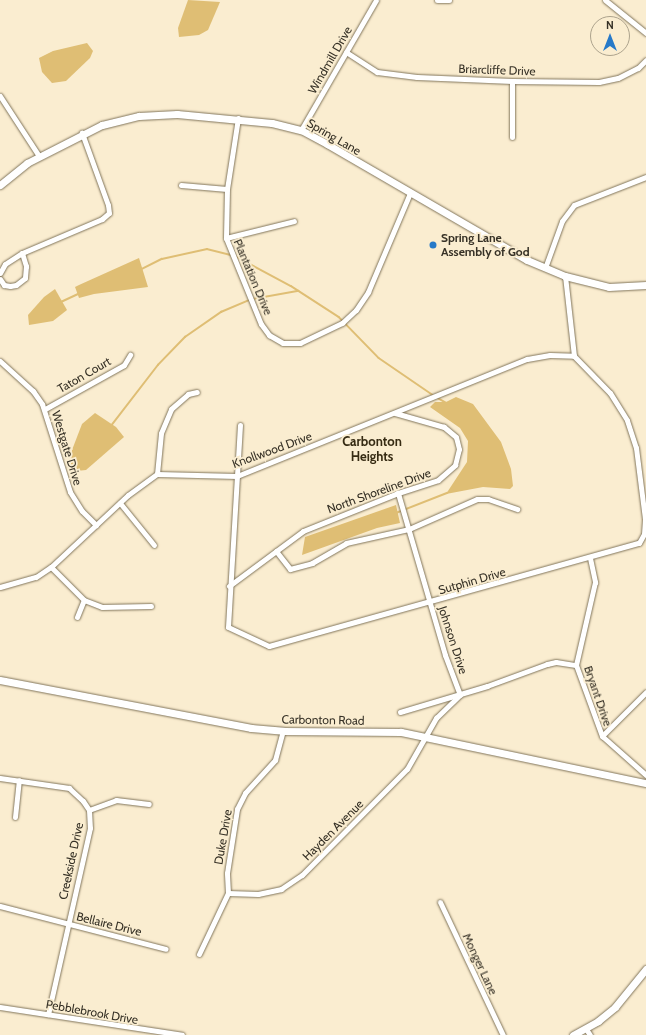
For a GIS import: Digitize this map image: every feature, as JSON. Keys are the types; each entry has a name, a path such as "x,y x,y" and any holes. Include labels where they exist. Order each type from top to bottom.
{"street":[{"name":"Windmill Drive","path":"301,130 376,0"},
{"path":"437,0 449,0"},
{"path":"605,0 646,33"},
{"name":"Briarcliffe Drive","path":"346,52 377,72 417,77 512,80 599,82 618,78 638,68 646,60"},
{"path":"512,80 512,137"},
{"path":"0,96 39,156"},
{"name":"Spring Lane","path":"0,185 39,156 82,133 102,125 139,116 177,114 238,118 301,130 410,193 546,268 565,276 610,287 646,285"},
{"name":"Plantation Drive","path":"238,118 227,189 226,238 261,324 269,335 283,343 300,343 342,323 356,310 368,292 410,193"},
{"path":"0,273 5,264 22,253 102,219 109,213 108,205 82,133"},
{"path":"546,268 562,221 574,205 646,177"},
{"path":"181,185 227,189"},
{"path":"226,238 294,221"},
{"path":"0,279 4,285 10,286 16,285 25,278 26,266 22,253"},
{"path":"565,276 574,356"},
{"name":"Taton Court","path":"45,409 124,365 130,355"},
{"name":"Knollwood Drive","path":"157,474 237,476 527,359 550,355 574,356"},
{"name":"Sutphin Drive","path":"240,425 229,586 228,627 269,646 430,603 638,543 644,534 645,519 636,448 627,420 610,393 574,356"},
{"name":"Westgate Drive","path":"0,361 33,391 45,409 70,492 82,511 96,525"},
{"path":"0,587 36,577 51,567 120,503 157,474 160,432 171,409 188,394 197,392"},
{"name":"North Shoreline Drive","path":"229,586 303,530 398,493 438,480 455,465 459,449 456,437 444,427 394,413"},
{"name":"Johnson Drive","path":"398,493 445,655 460,694"},
{"path":"276,551 290,568 312,563 346,543 409,529 477,499 488,499 517,509"},
{"path":"120,503 154,544"},
{"name":"Bryant Drive","path":"590,558 595,582 576,665 602,736 646,775"},
{"path":"51,567 84,600 102,607 151,606"},
{"path":"77,617 84,600"},
{"path":"400,712 460,694 547,664 556,662 576,665"},
{"name":"Carbonton Road","path":"0,680 235,725 283,731 399,732 425,736 646,783"},
{"path":"602,736 646,692"},
{"path":"425,736 436,718 460,694"},
{"name":"Duke Drive","path":"199,954 228,893 227,873 237,808 245,794 275,760 283,731"},
{"name":"Hayden Avenue","path":"228,893 258,894 281,889 302,875 407,769 425,736"},
{"name":"Creekside Drive","path":"0,778 69,788 83,801 89,810 90,828 48,1014"},
{"path":"15,817 19,780"},
{"path":"89,810 116,800 148,804"},
{"name":"Monger Lane","path":"440,902 503,1035"},
{"name":"Bellaire Drive","path":"0,906 166,949"},
{"path":"573,1035 588,1032 615,1007 646,969"},
{"name":"Pebblebrook Drive","path":"0,1007 182,1035"}],"shaded area":[{"path":"188,0 220,2 208,30 199,35 179,37 178,28"},
{"path":"87,43 93,51 90,58 66,81 52,83 42,72 39,58 53,51"},
{"path":"139,258 148,287 94,294 79,298 75,287"},
{"path":"55,289 67,310 53,321 29,325 28,315 44,297"},
{"path":"456,397 473,404 501,442 511,469 513,486 510,489 483,487 446,494 467,462 468,441 460,428 430,407 435,402 446,402"},
{"path":"95,413 116,427 124,437 86,470 77,471 71,464 72,450 82,424"},
{"path":"396,505 400,523 377,528 302,555 305,537"}],"waterway":[{"path":"142,269 162,259 207,249 231,255"},
{"path":"237,257 291,286 339,317 379,358 433,395"},
{"path":"253,299 298,291"},
{"path":"61,302 78,294"},
{"path":"111,426 158,365 185,337 221,312 249,300"},
{"path":"436,397 447,403"},
{"path":"396,513 447,493"}],"place":[{"name":"Spring Lane Assembly of God","path":"433,245"}],"district":[{"name":"Carbonton Heights","path":"372,450"}]}
